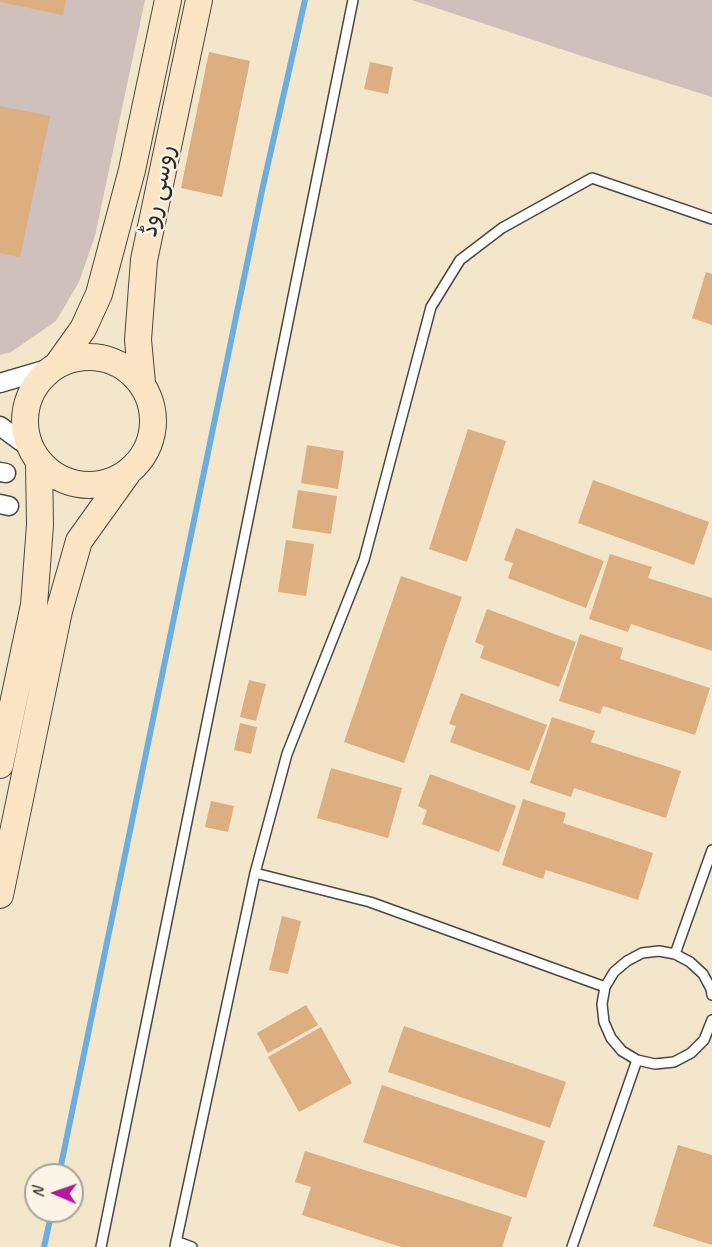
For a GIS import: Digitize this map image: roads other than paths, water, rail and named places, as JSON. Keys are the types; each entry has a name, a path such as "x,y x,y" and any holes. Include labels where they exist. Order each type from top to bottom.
{"main road":[{"name":"روسی روڈ","path":"55,366 83,329 99,294 132,170 168,0"},
{"name":"روسی روڈ","path":"142,383 138,340 144,260 199,0"},
{"path":"0,765 34,605 40,525 34,456 24,427 26,404 36,384 55,366 80,356 104,358 125,367 142,383 152,407 153,432 144,455 127,474 79,541 59,611 0,895"},
{"path":"34,456 57,478 81,486 105,484 127,474"}],"street":[{"path":"0,383 55,366"},
{"path":"0,426 34,456"}],"lane":[{"path":"101,1247 353,0"},
{"path":"192,1247 175,1244 255,873 287,754 364,560 431,307 460,260 502,228 592,178 712,219"},
{"path":"675,954 712,850"},
{"path":"255,873 370,902 605,987"},
{"path":"712,995 703,974 690,962 675,954 659,951 642,953 627,961 614,972 605,987 602,1004 604,1022 610,1038 622,1051 637,1060 656,1064 674,1062 691,1053 704,1040 712,1022"},
{"path":"572,1247 637,1060"}],"waterway":[{"path":"61,1163 263,186 305,0"},
{"path":"44,1247 49,1223"}]}
